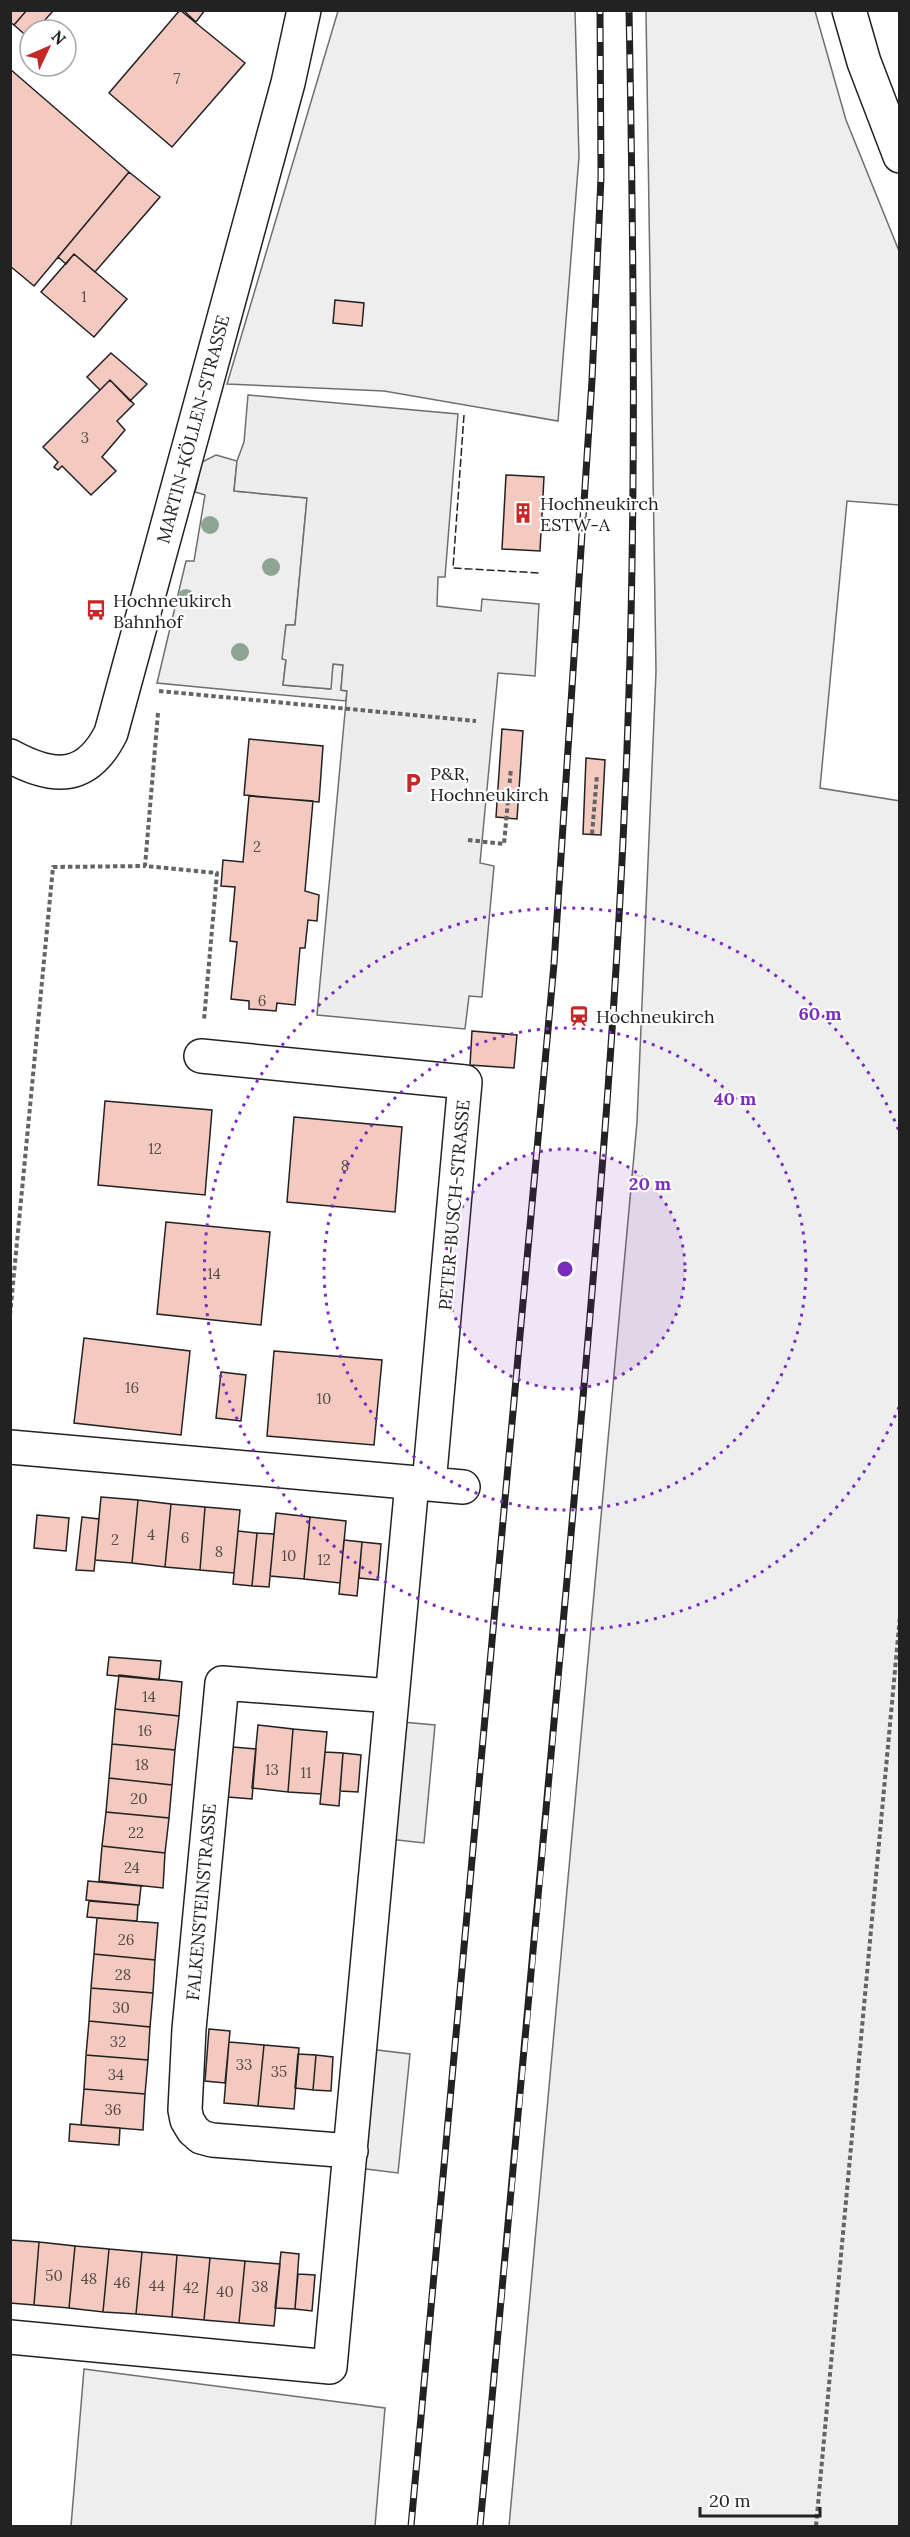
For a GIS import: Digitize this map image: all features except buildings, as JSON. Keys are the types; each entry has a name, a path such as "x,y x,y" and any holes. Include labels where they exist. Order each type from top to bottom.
{"street":[{"name":"MARTIN-KÖLLEN-STRASSE","path":"12,761 52,773 80,769 92,761 103,749 111,733 288,83 304,10"},
{"path":"849,10 869,78 900,156"},
{"name":"PETER-BUSCH-STRASSE","path":"201,1056 465,1082 420,1484"},
{"path":"10,1447 463,1487"},
{"path":"10,2337 330,2367 392,1696 420,1484"},
{"name":"FALKENSTEINSTRASSE","path":"351,2151 213,2139 197,2134 185,2115 189,2029 222,1683 392,1696"}],"path":[{"path":"123,687 476,722"},
{"path":"145,866 160,691"},
{"path":"468,840 504,844 511,768"},
{"path":"592,834 597,775"},
{"path":"10,1315 53,867 145,866 217,873 201,1056"},
{"path":"816,2526 900,1616"}],"shaded area":[{"path":"338,11 575,11 579,157 558,421 384,391 227,384"},
{"path":"646,11 815,11 846,120 899,251 899,505 847,501 820,788 900,801 899,2526 509,2526 637,1122 656,672"},
{"name":"P&R, Hochneukirch","path":"248,395 458,414 445,577 438,577 437,606 481,611 482,599 539,604 535,676 498,673 480,863 494,866 482,997 469,996 465,1029 317,1015 347,691 341,690 343,665 333,664 331,689 283,685 286,660 282,659 286,625 295,625 307,498 234,491 237,461 244,442"},
{"path":"216,455 237,461 234,491 307,498 295,625 286,625 283,685 330,689 333,664 343,665 341,690 347,691 346,701 157,683 186,561 194,561 205,495 195,492 202,462"},
{"path":"391,1721 435,1725 424,1843 380,1838"},
{"path":"361,2048 410,2054 398,2173 350,2167"},
{"path":"84,2369 385,2408 375,2526 71,2526"}],"railway":[{"path":"411,2526 554,964 592,380 601,177 600,10"},
{"path":"480,2526 576,1482 615,992 629,698 633,501 629,10"}],"fence":[{"path":"464,415 453,568 540,573"}],"place":[{"name":"Hochneukirch ESTW-A","path":"523,513"},
{"name":"Hochneukirch Bahnhof","path":"96,610"},
{"name":"P&R, Hochneukirch","path":"413,783"},
{"name":"Hochneukirch","path":"579,1016"}]}
